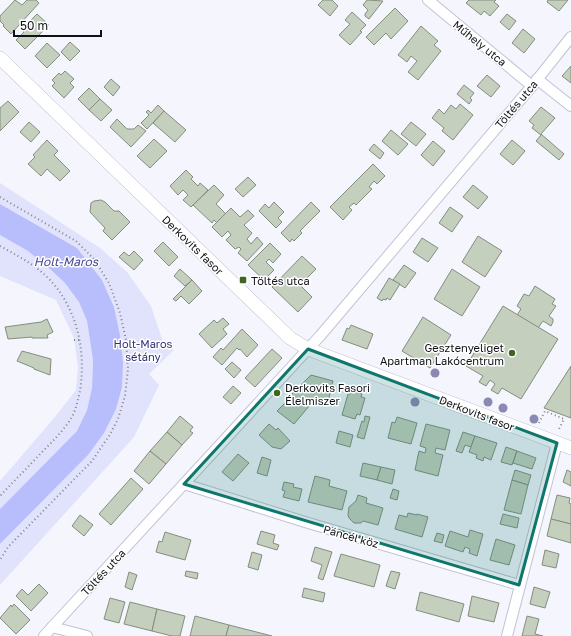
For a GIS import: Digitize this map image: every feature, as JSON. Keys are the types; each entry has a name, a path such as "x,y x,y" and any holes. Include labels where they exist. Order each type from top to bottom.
{"street":[{"name":"Műhely utca","path":"428,0 535,82 571,106"},
{"name":"Töltés utca","path":"44,636 308,349 535,82 571,37"},
{"name":"Derkovits fasor","path":"0,58 290,338 308,349 571,448"},
{"path":"507,636 555,442"},
{"name":"Páncél köz","path":"184,484 305,522 520,585"},
{"path":"52,627 87,636"}],"path":[{"path":"0,197 76,241 94,259 109,283 120,313 126,340 128,369 125,396 118,419 109,436 92,461 8,547 0,560"},
{"path":"0,246 33,264 50,280 68,305 74,319 80,340 83,361 78,401 73,416 56,437 0,496"},
{"path":"74,340 80,340"},
{"path":"534,434 545,411 564,419 555,442"}],"highlighted area":[{"path":"308,349 557,443 519,585 184,484"}],"green space":[{"name":"Holt-Maros sétány","path":"0,183 100,248 127,272 151,306 164,345 174,350 149,374 159,385 134,437 0,585 0,544 88,455 123,362 120,335 114,307 102,280 77,248 0,204"},
{"name":"Holt-Maros sétány","path":"0,235 28,251 65,283 79,302 87,321 93,360 92,388 87,410 77,431 0,509 0,481 76,390 78,367 74,338 56,300 0,276"}],"water":[{"name":"Holt-Maros","path":"0,204 77,248 102,280 114,307 120,335 123,362 122,387 116,409 104,433 88,455 0,544 0,509 77,431 87,410 92,388 93,360 87,321 79,302 65,283 51,270 28,251 0,235"}],"building":[{"path":"15,0 22,5 27,0 36,0 39,3 11,34 3,26 4,25 0,21 0,16"},
{"path":"323,0 332,0 338,6 330,16 318,5"},
{"path":"367,0 383,1 369,19 365,16 368,10 363,5"},
{"path":"469,0 496,0 494,2 499,6 490,16 484,11 481,15 466,3"},
{"path":"548,0 568,0 559,11 547,2"},
{"path":"395,8 408,21 391,39 386,33 374,45 366,37"},
{"path":"352,12 366,25 360,31 362,32 350,45 339,35 350,24 345,20"},
{"path":"37,14 49,25 25,49 16,40 24,32 22,30"},
{"path":"507,14 516,21 509,30 500,22"},
{"path":"421,26 438,41 434,45 441,51 418,80 408,72 417,61 411,56 407,62 398,55"},
{"path":"523,29 535,39 524,53 512,43"},
{"path":"70,42 80,51 70,61 61,52"},
{"path":"47,43 60,55 47,68 35,56"},
{"path":"571,66 571,83 562,76"},
{"path":"65,71 74,79 70,83 74,87 64,98 52,86 55,83 52,80 59,73 61,75"},
{"path":"487,75 500,86 491,97 477,86"},
{"path":"111,79 120,87 113,96 104,87"},
{"path":"464,85 474,93 470,98 472,100 469,104 457,94"},
{"path":"89,88 100,99 89,110 78,99"},
{"path":"100,99 112,110 101,121 89,110"},
{"path":"8,101 19,112 0,131 0,108"},
{"path":"460,104 473,115 453,140 442,131 444,128 432,118 439,109 444,114 451,105 456,109"},
{"path":"158,105 164,111 147,129 141,123 149,115 146,112 148,110 151,113"},
{"path":"541,107 555,118 541,134 564,154 559,160 536,141 541,135 532,128 534,125 529,121"},
{"path":"164,111 186,130 175,142 153,123"},
{"path":"117,119 127,129 134,129 138,125 146,131 131,147 110,127"},
{"path":"29,122 40,132 31,142 20,132"},
{"path":"411,122 426,134 416,146 401,134"},
{"path":"391,130 408,144 398,155 382,141"},
{"path":"154,139 167,151 150,168 137,156"},
{"path":"47,140 58,151 54,155 70,171 60,181 47,169 41,176 28,164 35,157 33,155"},
{"path":"512,140 525,151 513,165 500,154"},
{"path":"433,141 445,151 433,166 421,155"},
{"path":"374,144 384,153 380,159 369,150"},
{"path":"373,164 385,176 377,184 374,181 369,187 372,189 356,205 354,203 349,207 352,210 343,220 330,207"},
{"path":"186,170 193,177 191,179 198,186 200,183 208,190 191,207 183,200 188,195 183,190 178,195 170,186"},
{"path":"248,177 256,185 243,197 235,189"},
{"path":"214,185 224,195 216,204 226,214 217,223 214,220 212,223 193,205"},
{"path":"473,185 488,197 478,209 463,197"},
{"path":"101,200 114,211 119,211 130,222 112,240 103,231 105,228 90,212 91,203"},
{"path":"274,202 284,212 278,218 282,222 276,228 259,211 265,204 269,208"},
{"path":"311,202 320,211 300,231 302,233 294,241 292,239 290,242 281,233"},
{"path":"450,207 463,216 452,232 439,223"},
{"path":"231,208 240,217 248,210 254,216 244,225 252,233 247,239 251,244 257,237 263,244 247,261 238,253 241,249 239,247 235,249 226,240 231,235 228,231 222,237 212,227"},
{"path":"478,236 502,251 485,277 462,262"},
{"path":"422,238 438,248 428,262 413,252"},
{"path":"163,242 178,257 169,266 154,251"},
{"path":"270,243 281,254 273,263 269,259 266,262 274,270 264,280 248,265"},
{"path":"134,251 143,260 134,270 119,257 124,252 129,256"},
{"path":"302,256 316,269 300,285 312,297 298,312 272,287"},
{"path":"404,265 416,273 405,288 393,280"},
{"path":"180,269 192,280 185,286 174,276"},
{"path":"452,269 480,287 462,316 434,299"},
{"path":"389,278 400,284 390,300 387,298 386,300 383,299 382,301 377,298"},
{"path":"192,280 202,291 189,304 181,296 176,301 173,299"},
{"path":"535,286 555,299 552,304 556,306 549,316 553,319 551,326 543,321 538,328 517,315 521,309 517,306 524,294 529,296"},
{"name":"Gesztenyeliget Apartman Lakócentrum","path":"503,306 558,339 521,399 502,388 498,394 491,390 495,384 490,380 486,386 479,382 483,376 466,366"},
{"path":"423,317 451,335 430,368 402,351"},
{"path":"223,318 229,324 223,329 227,334 212,348 199,334 214,320 217,323"},
{"path":"47,319 53,332 47,335 48,338 32,337 8,339 5,327 41,322"},
{"path":"351,325 373,334 367,349 342,340 347,328 349,329"},
{"path":"242,329 258,345 247,357 240,349 239,350 237,348 222,365 213,357 221,348 223,350"},
{"path":"272,349 282,358 255,387 245,378"},
{"path":"22,351 51,359 50,375 17,361"},
{"path":"232,362 241,370 234,378 225,369"},
{"path":"571,366 571,418 544,408"},
{"path":"311,375 333,381 328,402 318,399 314,400 310,405 287,399"},
{"path":"233,386 241,393 231,404 223,397"},
{"path":"351,391 362,394 361,397 365,398 360,415 357,414 355,419 342,415 348,394 350,394"},
{"path":"289,399 310,405 294,424 277,411"},
{"path":"180,416 193,427 190,431 193,433 182,445 167,432"},
{"path":"365,416 370,417 364,439 357,437 362,421 364,422"},
{"path":"397,417 417,423 411,444 388,438 392,422 395,423"},
{"path":"269,424 276,430 278,428 290,441 281,449 272,447 259,435"},
{"path":"426,424 450,430 445,450 436,448 435,453 443,455 438,476 415,470 419,451 425,453 426,448 420,446"},
{"path":"339,431 353,435 350,447 336,443"},
{"path":"167,432 182,445 166,464 150,451"},
{"path":"463,432 475,436 471,447 465,445 462,453 456,451"},
{"path":"475,436 497,443 491,460 484,457 483,461 476,458 477,455 469,452"},
{"path":"506,447 517,451 512,465 501,462"},
{"path":"150,451 166,464 149,484 134,471"},
{"path":"517,451 536,458 532,469 513,463"},
{"path":"238,454 249,463 233,481 222,472"},
{"path":"262,457 271,460 267,476 257,473"},
{"path":"363,463 381,467 377,480 360,476"},
{"path":"381,467 395,470 392,484 377,480"},
{"path":"515,470 531,475 528,485 512,480"},
{"path":"567,470 571,472 571,486 563,482"},
{"path":"315,476 330,480 329,486 347,491 342,510 308,502"},
{"path":"131,478 143,489 111,525 99,514"},
{"path":"512,480 528,485 521,514 504,510"},
{"path":"284,482 294,484 293,487 302,489 299,501 283,497 285,491 282,490"},
{"path":"393,489 399,491 397,500 390,498"},
{"path":"358,495 367,498 366,503 383,508 378,525 363,521 361,523 354,523 349,518 349,507 356,501"},
{"path":"557,495 570,498 571,524 551,519"},
{"path":"408,513 428,517 422,537 395,529 399,515 407,517"},
{"path":"503,514 519,518 517,528 500,524"},
{"path":"80,515 93,525 84,536 72,526"},
{"path":"551,519 571,524 571,543 547,536"},
{"path":"470,530 483,534 477,556 469,553 470,549 465,547 463,552 445,546 450,531 468,537"},
{"path":"261,531 275,535 273,543 279,545 277,550 257,544"},
{"path":"165,532 191,540 185,560 156,552 159,541 162,542"},
{"path":"437,533 444,535 442,543 434,541"},
{"path":"496,539 515,545 509,565 490,560"},
{"path":"315,547 332,552 323,580 318,578 322,565 311,561"},
{"path":"545,550 559,554 556,568 542,565"},
{"path":"252,552 262,555 258,570 248,567"},
{"path":"341,554 380,565 374,587 334,576"},
{"path":"186,571 198,573 197,579 185,576"},
{"path":"391,571 400,573 395,589 386,586"},
{"path":"129,572 137,575 132,590 125,587"},
{"path":"39,584 48,593 31,611 16,596 22,589 28,595"},
{"path":"534,587 550,592 545,608 530,604"},
{"path":"304,588 325,593 323,602 302,597"},
{"path":"420,592 464,604 459,622 416,610"},
{"path":"472,596 499,603 494,622 468,616"},
{"path":"110,598 125,602 119,623 104,619"},
{"path":"130,602 157,609 152,631 124,624"},
{"path":"14,604 30,620 16,634 0,618 11,605 12,607"},
{"path":"157,609 185,616 180,636 172,636 152,631"},
{"path":"195,616 229,625 226,636 190,636"},
{"path":"527,616 539,619 535,634 543,636 522,636"},
{"path":"229,625 272,636 226,636"}],"place":[{"name":"Töltés utca","path":"243,280"},
{"name":"Gesztenyeliget Apartman Lakócentrum","path":"512,353"},
{"name":"Derkovits Fasori Élelmiszer","path":"277,393"}]}
